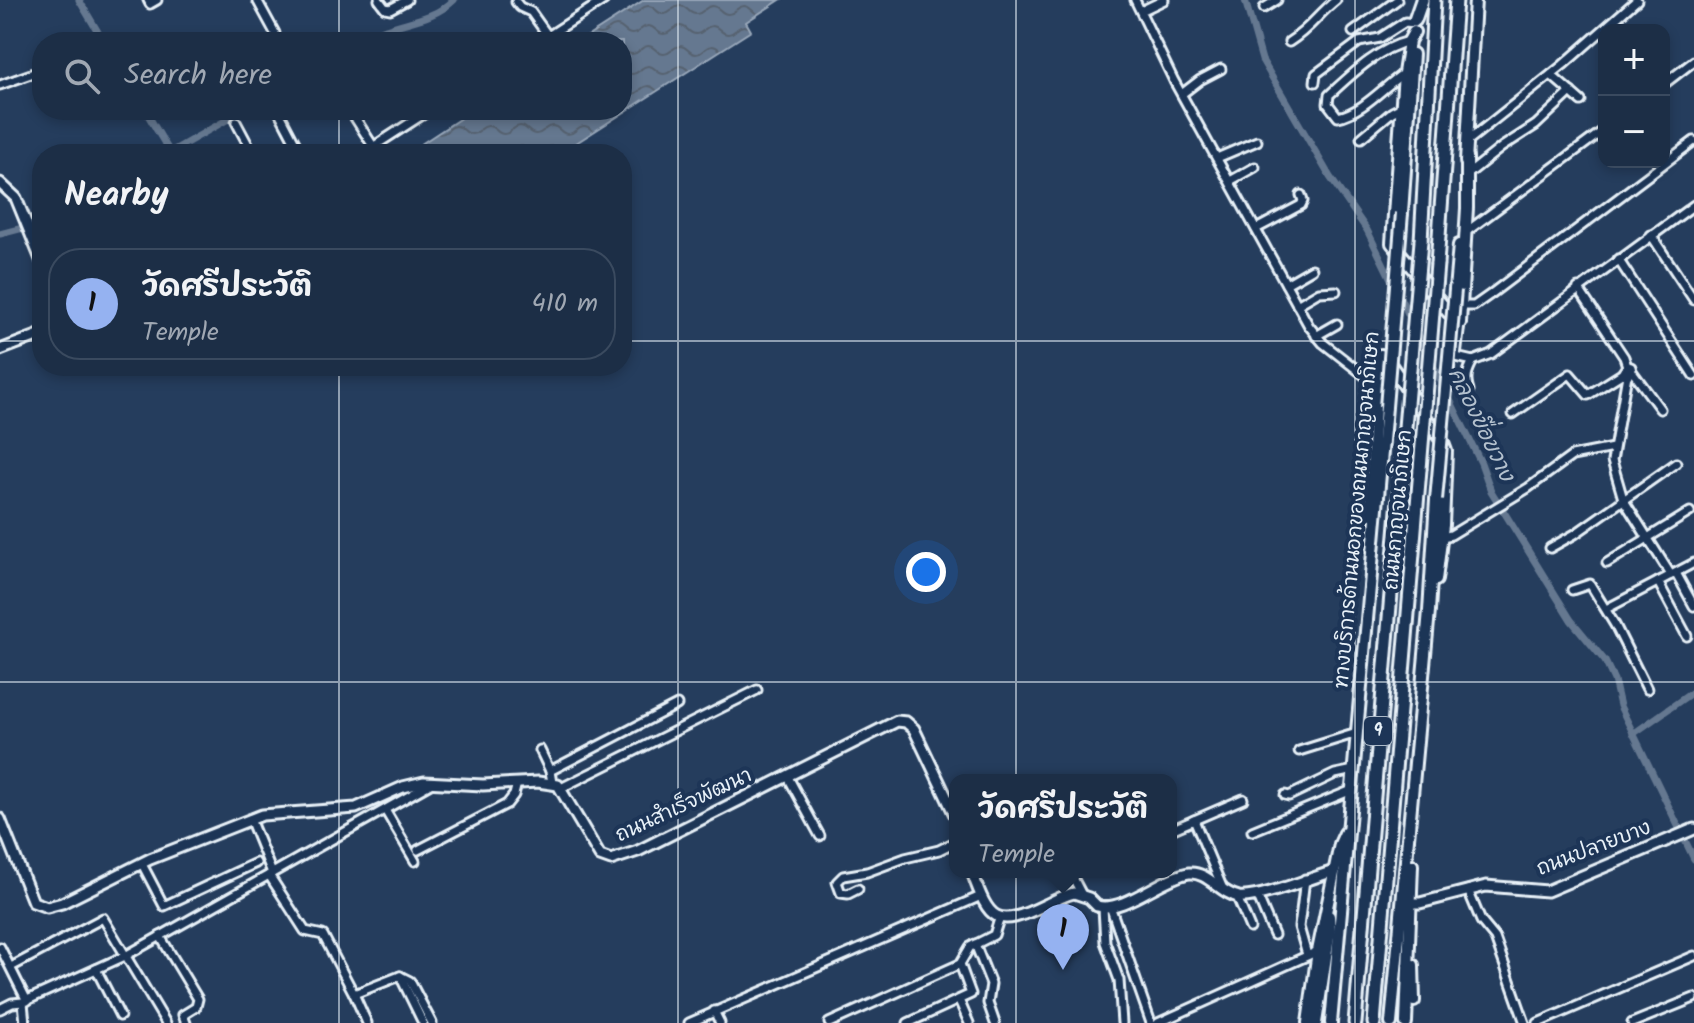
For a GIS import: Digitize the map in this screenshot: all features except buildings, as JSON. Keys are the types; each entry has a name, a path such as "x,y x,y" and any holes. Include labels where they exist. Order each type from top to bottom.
{"highway":[{"path":"1413,29 1422,0"},
{"name":"ถนนกาญจนาภิเษก","path":"1355,1023 1421,241 1434,0"},
{"name":"ถนนกาญจนาภิเษก","path":"1374,1023 1456,0"}],"main road":[{"name":"ทางบริการด้านนอกของถนนกาญจนาภิเษก","path":"1331,1023 1386,407 1416,0"},
{"path":"1406,1023 1404,940 1409,834 1467,157 1475,0"},
{"path":"1413,29 1404,73 1392,243 1460,323"},
{"path":"1460,323 1467,157"},
{"path":"1372,564 1370,495 1377,361 1379,356 1384,355 1446,451 1440,562 1429,611"},
{"path":"1308,1023 1312,953 1329,902 1340,844 1349,826"},
{"path":"1391,1023 1412,903 1409,834"},
{"path":"1316,1023 1330,930 1329,902"},
{"path":"1404,940 1415,980 1412,1023"}],"street":[{"path":"148,0 150,4 157,0"},
{"path":"257,0 274,32"},
{"path":"379,0 390,9 407,0"},
{"path":"1135,0 1217,158 1316,336 1369,379 1377,382"},
{"path":"1141,11 1164,0"},
{"path":"1264,8 1277,0"},
{"path":"1289,42 1306,31 1336,0"},
{"path":"1353,32 1397,0"},
{"path":"1468,141 1551,75 1637,0"},
{"path":"554,32 600,1"},
{"path":"516,2 531,12 545,32"},
{"path":"1315,82 1316,74 1359,42 1380,38 1405,22 1413,29 1329,95 1328,104 1338,117 1355,112 1404,73"},
{"path":"1670,79 1694,61"},
{"path":"1183,93 1221,69"},
{"path":"0,85 32,74"},
{"path":"1551,75 1581,101"},
{"path":"1467,175 1536,125 1571,92"},
{"path":"1361,138 1402,107"},
{"path":"283,120 296,144"},
{"path":"356,120 372,144"},
{"path":"376,144 414,120"},
{"path":"236,122 248,144"},
{"path":"1466,232 1598,134"},
{"path":"1217,158 1257,141"},
{"path":"1462,306 1474,306 1491,294 1694,141"},
{"path":"1230,181 1255,167"},
{"path":"0,183 16,198 32,237"},
{"path":"1256,229 1301,205 1301,195"},
{"path":"1460,323 1456,357 1473,361 1491,354 1694,205"},
{"path":"1651,235 1694,300"},
{"path":"1618,259 1694,376"},
{"path":"1286,284 1312,269"},
{"path":"1578,288 1624,357 1627,371 1612,461 1623,499 1694,606"},
{"path":"1297,305 1319,292 1336,291"},
{"path":"1316,336 1337,324"},
{"path":"0,350 32,338"},
{"path":"1469,390 1467,372 1473,361"},
{"path":"1627,371 1660,409"},
{"path":"1513,414 1570,374 1588,395 1627,371"},
{"path":"1442,537 1451,535 1489,512 1578,453 1613,448"},
{"path":"1550,548 1676,463"},
{"path":"1607,563 1690,512"},
{"path":"1606,609 1694,563"},
{"path":"1658,582 1687,636"},
{"path":"1572,590 1589,583 1606,609 1647,689"},
{"path":"0,819 33,902 39,906 62,903 142,864 262,815 356,808 403,787 434,782 557,786 757,690"},
{"path":"550,771 677,705"},
{"name":"ถนนสำเร็จพัฒนา","path":"557,786 600,856 611,860 638,851 897,721 906,722 914,729 949,802"},
{"path":"1299,751 1357,733"},
{"path":"540,750 557,786"},
{"path":"1285,795 1289,796 1335,774 1354,770"},
{"path":"788,777 820,836"},
{"path":"0,1009 12,1003 25,1002 127,955 434,782"},
{"path":"418,850 507,804 514,795 517,783"},
{"path":"1252,831 1352,790"},
{"path":"1177,827 1243,799"},
{"path":"385,810 415,861"},
{"path":"250,819 271,874 305,931 323,935 367,1023"},
{"path":"1194,820 1223,891"},
{"name":"ถนนปลายบาง","path":"1412,903 1497,885 1531,892 1547,891 1694,829"},
{"path":"858,889 848,894 841,893 837,882 843,876 867,872 949,845"},
{"path":"142,864 164,906 256,863"},
{"path":"1177,878 1195,873 1237,897 1257,895 1334,871"},
{"path":"974,878 991,913 999,919 1025,915 1068,894 1081,893 1107,907 1151,1023"},
{"path":"1074,878 1081,893"},
{"path":"1107,907 1176,878"},
{"path":"1158,1023 1312,953 1299,927 1305,879"},
{"path":"1468,890 1481,921 1495,938 1525,1023"},
{"path":"1257,895 1274,935"},
{"path":"689,1023 981,896"},
{"path":"1237,897 1250,928"},
{"path":"1107,907 1105,942 1119,980 1122,1023"},
{"path":"11,967 103,918 166,1023"},
{"path":"829,1023 960,964 970,947 994,935 999,919"},
{"path":"160,936 198,999 196,1007 183,1015 186,1023"},
{"path":"975,944 991,984 988,1003 995,1023"},
{"path":"0,947 25,1002 25,1023"},
{"path":"1538,1023 1694,956"},
{"path":"908,1023 972,992 960,964"},
{"path":"96,969 120,1016"},
{"path":"354,994 400,976 410,981 432,1023"},
{"path":"400,976 423,1023"},
{"path":"1632,1023 1694,998"},
{"path":"959,1000 969,1023"},
{"path":"714,1011 720,1023"}],"water":[{"path":"644,0 780,0 746,22 751,31 632,107 632,32 594,32"},
{"path":"458,120 612,120 575,144 421,144"}],"waterway":[{"path":"79,0 98,32"},
{"path":"379,32 432,14 454,0"},
{"name":"คลองขื่อขวาง","path":"1245,0 1262,60 1330,177 1367,230 1481,463 1491,491 1571,620 1605,661 1614,680 1620,706 1694,859"},
{"path":"151,120 165,144"},
{"path":"184,144 226,120"},
{"path":"0,234 32,226"},
{"path":"1633,734 1694,691"}],"place":[{"name":"วัดศรีประวัติ","path":"1063,970"}]}
